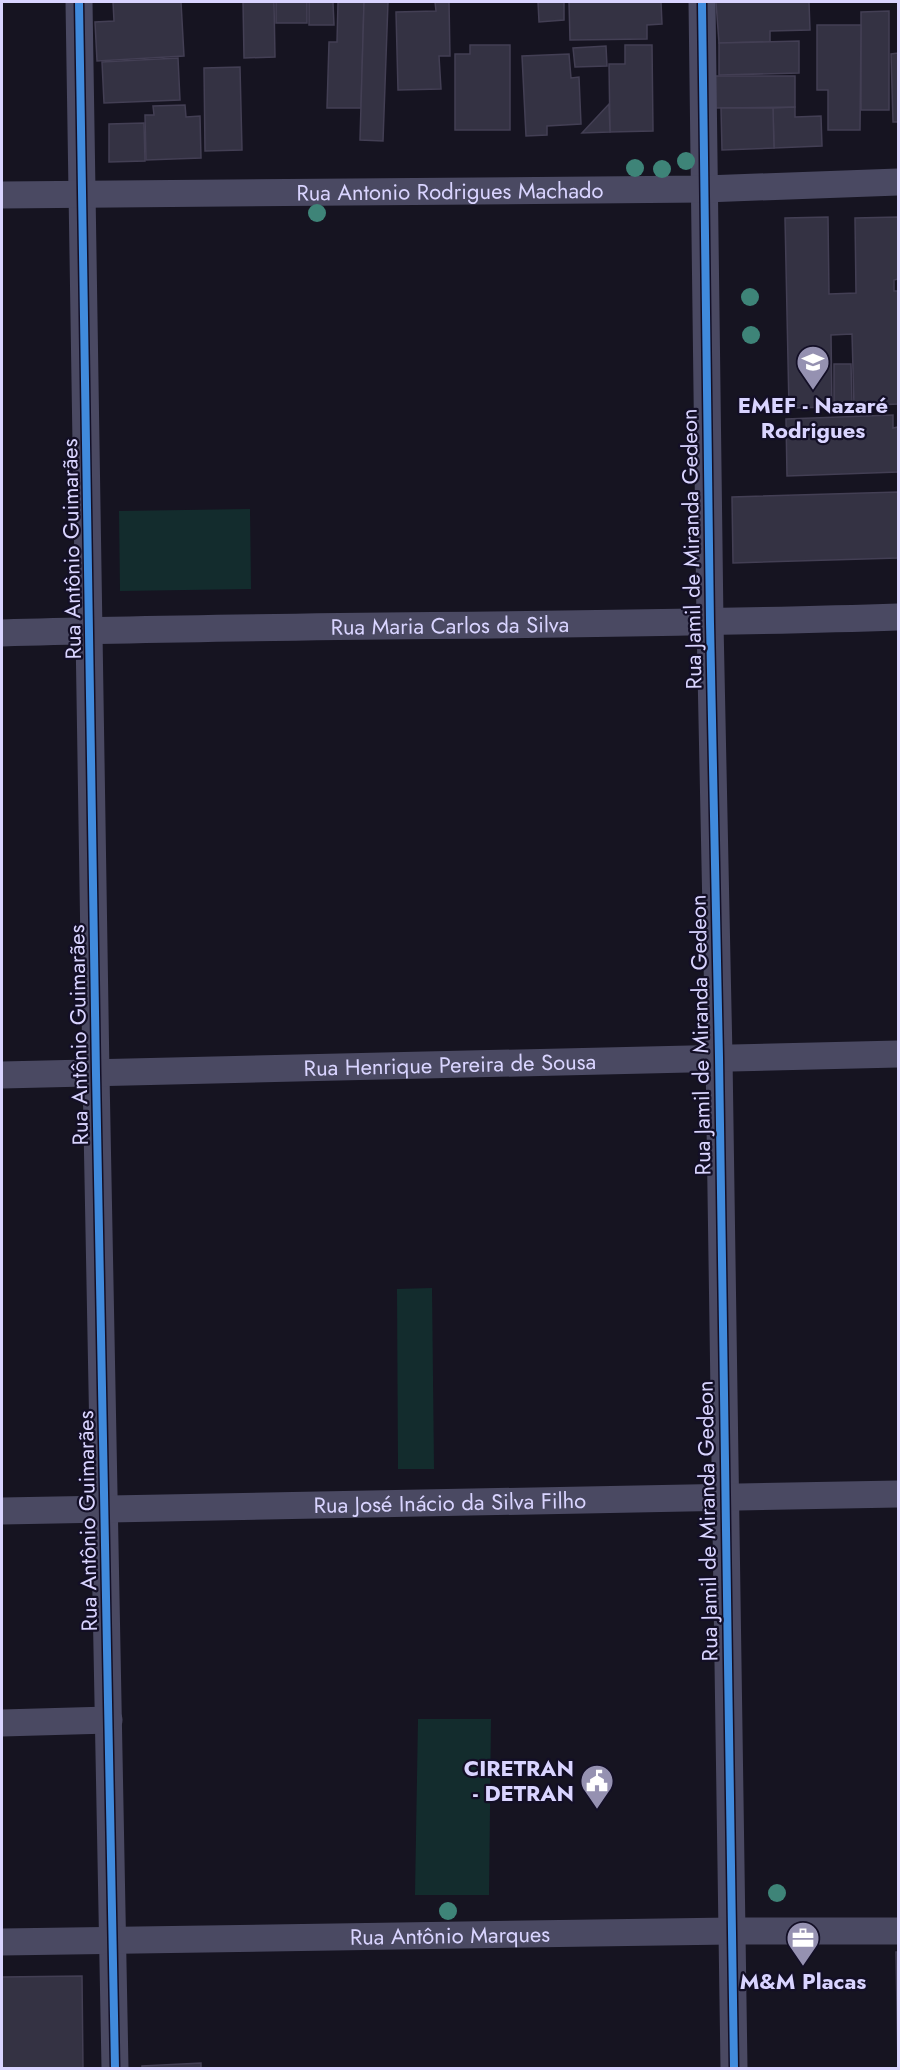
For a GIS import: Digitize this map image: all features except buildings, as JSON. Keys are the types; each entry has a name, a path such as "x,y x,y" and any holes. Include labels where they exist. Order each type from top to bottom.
{"street":[{"name":"Rua Antônio Guimarães","path":"79,2 115,2068"},
{"name":"Rua Jamil de Miranda Gedeon","path":"702,2 734,2068"},
{"name":"Rua Antonio Rodrigues Machado","path":"2,195 705,189 898,182"},
{"name":"Rua Maria Carlos da Silva","path":"2,633 396,625 710,623 898,617"},
{"name":"Rua Henrique Pereira de Sousa","path":"2,1075 898,1054"},
{"name":"Rua José Inácio da Silva Filho","path":"2,1511 898,1494"},
{"path":"2,1723 109,1720"},
{"name":"Rua Antônio Marques","path":"2,1942 731,1930 898,1930"}],"green space":[{"path":"250,509 251,589 120,591 119,511"},
{"path":"432,1288 434,1469 398,1469 397,1289"},
{"path":"418,1719 491,1719 489,1895 415,1895"}],"cycle path":[{"path":"79,2 115,2068"},
{"path":"702,2 734,2068"}],"place":[{"name":"EMEF - Nazaré Rodrigues","path":"813,391"},
{"name":"CIRETRAN - DETRAN","path":"597,1810"},
{"name":"M&M Placas","path":"803,1967"}]}
